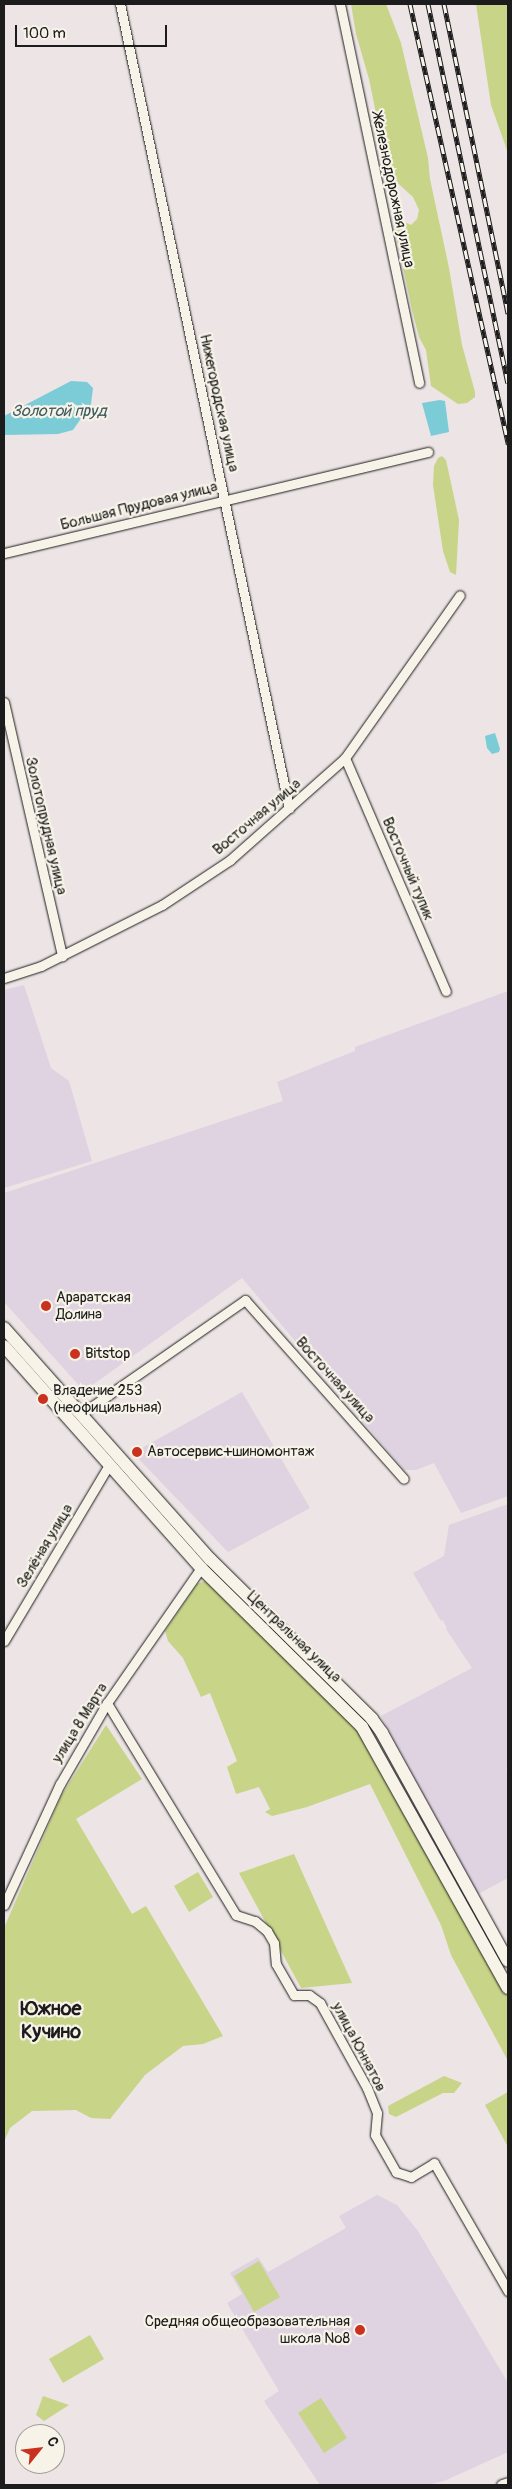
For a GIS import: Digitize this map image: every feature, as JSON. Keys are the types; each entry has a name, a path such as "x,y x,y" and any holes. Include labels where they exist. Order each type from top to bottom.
{"main road":[{"name":"Центральная улица","path":"4,1328 210,1559 372,1719 382,1733 508,1961"},
{"name":"Центральная улица","path":"4,1346 201,1568 362,1727 508,1988"}],"street":[{"name":"Нижегородская улица","path":"120,4 289,808"},
{"name":"Железнодорожная улица","path":"340,4 419,382"},
{"name":"Большая Прудовая улица","path":"4,553 428,452"},
{"name":"Восточная улица","path":"4,978 28,972 162,905 230,860 345,758 460,595"},
{"name":"Золотопрудная улица","path":"4,702 62,956"},
{"name":"Восточный тупик","path":"345,758 446,991"},
{"name":"Восточная улица","path":"81,1414 245,1300 404,1479"},
{"name":"Зелёная улица","path":"4,1641 109,1465"},
{"name":"улица 8 Марта","path":"4,1905 60,1784 107,1703 201,1568"},
{"name":"улица Юннатов","path":"107,1703 236,1915 255,1921 267,1930 274,1943 276,1964 294,1995 309,1995 320,2003 367,2088 376,2113 375,2135 396,2172 411,2177 434,2164 508,2291"},
{"path":"502,2485 508,2483"}],"shaded area":[{"path":"24,985 51,1068 69,1081 92,1161 4,1188 4,990"},
{"path":"508,991 508,1496 461,1513 434,1463 416,1470 404,1470 242,1278 84,1391 4,1302 4,1193 283,1101 277,1082 355,1051 355,1047"},
{"path":"242,1392 310,1508 228,1552 133,1453"},
{"path":"508,1504 508,1768 506,1770 508,1774 508,1878 478,1894 381,1716 472,1668 446,1629 443,1620 441,1621 413,1573 444,1556 449,1525"},
{"name":"Средняя общеобразовательная школа №8","path":"377,2195 397,2205 418,2231 508,2383 508,2452 444,2481 426,2485 320,2485 264,2401 279,2391 227,2303 242,2294 230,2273 258,2257 268,2272 346,2228 339,2216"}],"green space":[{"path":"351,4 386,4 401,43 428,158 430,179 449,268 462,345 475,392 475,397 467,403 458,404 431,386 426,350 419,337 412,310 394,226 394,221 398,219 411,225 417,219 419,210 413,197 390,176 387,167 369,79 356,34"},
{"path":"476,4 508,4 508,153 491,105"},
{"path":"442,456 446,460 459,520 456,575 450,572 443,551 433,485 434,466 438,458"},
{"path":"204,1581 212,1582 360,1729 508,1994 508,2061 451,1955 441,1925 370,1784 307,1807 272,1816 265,1812 270,1809 259,1787 236,1794 227,1767 237,1761 210,1693 201,1697 183,1658 168,1641 165,1631 197,1584"},
{"path":"106,1725 142,1779 76,1819 132,1914 146,1906 223,2036 203,2044 183,2046 145,2075 110,2119 91,2118 76,2110 32,2111 10,2128 4,2142 4,1928 61,1796"},
{"path":"294,1854 352,1983 301,1988 239,1873"},
{"path":"198,1872 213,1897 189,1912 174,1886"},
{"path":"444,2076 462,2083 454,2093 443,2093 396,2117 389,2114 388,2106"},
{"path":"508,2092 508,2147 485,2105"},
{"path":"259,2261 280,2297 254,2312 234,2276"},
{"path":"90,2335 104,2359 63,2383 49,2359"},
{"path":"43,2396 69,2405 44,2421 36,2415"},
{"path":"321,2398 347,2438 324,2453 298,2413"}],"water":[{"name":"Золотой пруд","path":"71,381 87,382 93,388 91,404 73,430 58,434 4,435 4,416"},
{"path":"445,401 449,432 431,436 422,403"},
{"path":"495,733 500,749 499,752 492,754 487,748 485,736"}],"waterway":[{"path":"96,1409 108,1400"}],"railway":[{"path":"410,4 508,444"},
{"path":"428,4 508,383"},
{"path":"444,4 508,313"}],"place":[{"name":"Араратская Долина","path":"46,1306"},
{"name":"Bitstop","path":"75,1354"},
{"name":"Владение 253 (неофициальная)","path":"43,1399"},
{"name":"Автосервис+шиномонтаж","path":"137,1452"},
{"name":"Средняя общеобразовательная школа №8","path":"360,2330"}],"district":[{"name":"Южное Кучино","path":"51,2020"}]}
